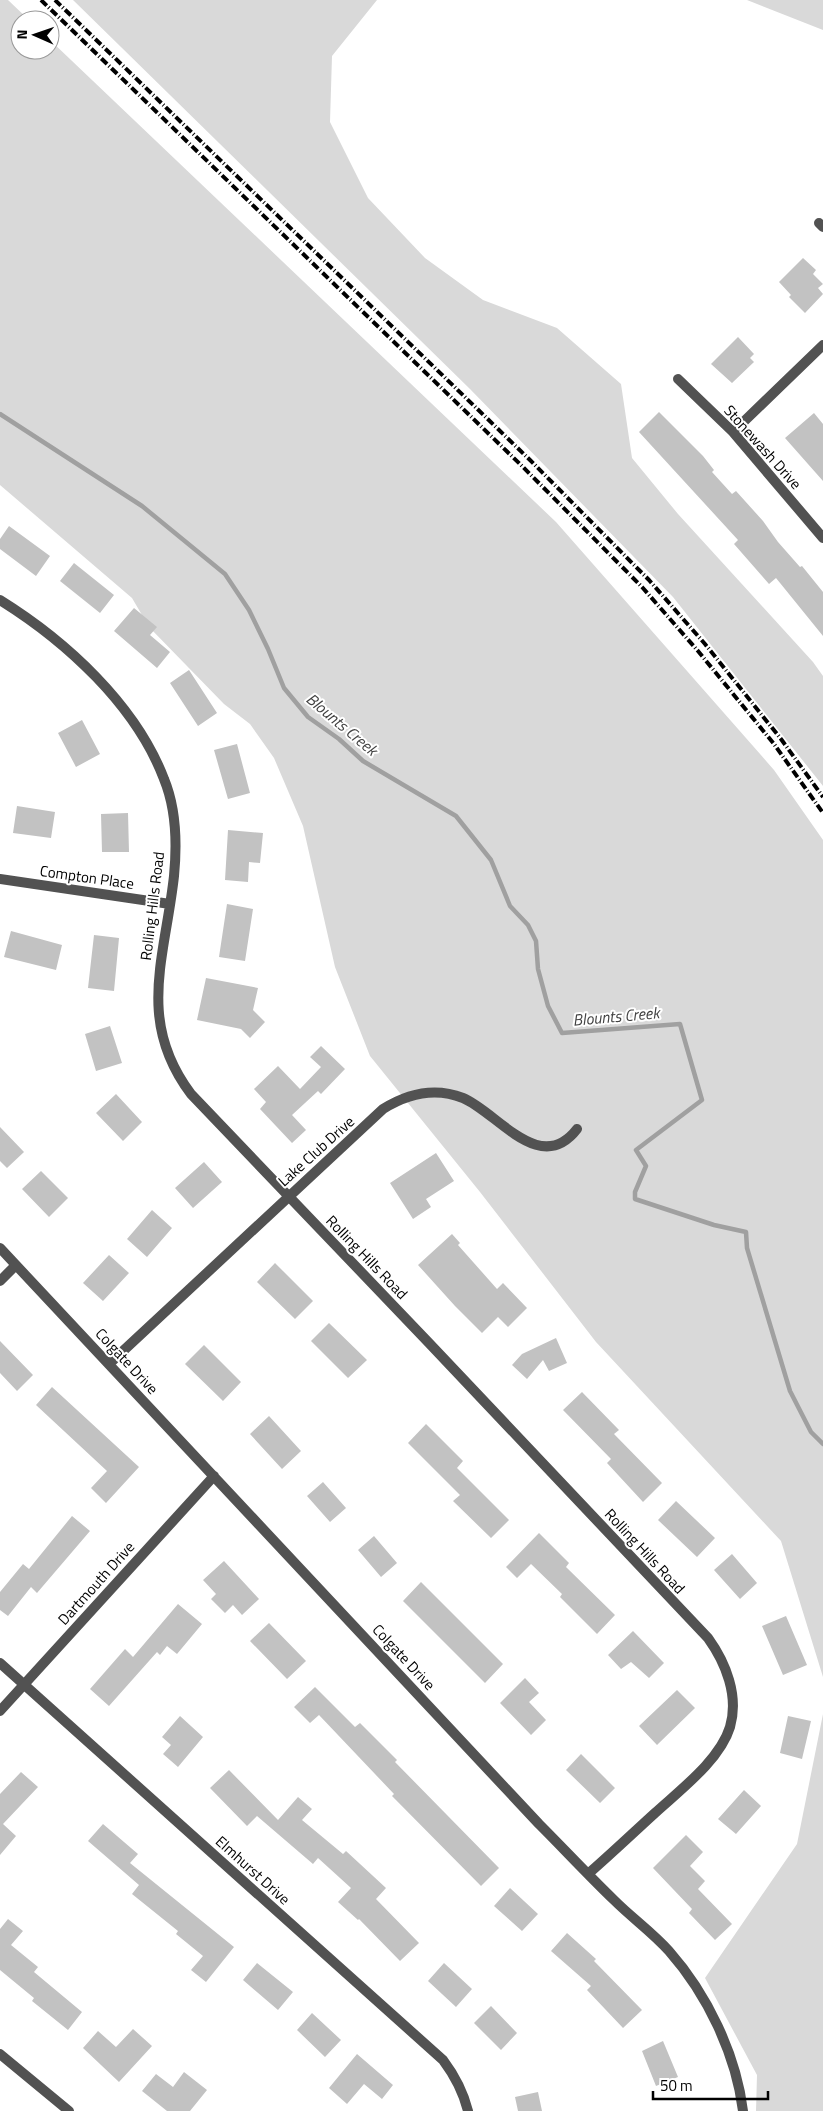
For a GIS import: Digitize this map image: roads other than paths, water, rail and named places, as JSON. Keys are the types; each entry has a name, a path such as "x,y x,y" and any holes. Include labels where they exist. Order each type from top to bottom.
{"street":[{"path":"733,432 823,345"},
{"name":"Stonewash Drive","path":"678,379 733,432 823,538"},
{"name":"Rolling Hills Road","path":"0,600 36,624 67,649 118,702 141,734 165,780 175,829 174,874 157,990 160,1031 167,1055 178,1077 191,1094 288,1197 708,1638 726,1668 731,1688 732,1710 730,1727 723,1743 693,1779 588,1874"},
{"name":"Compton Place","path":"0,879 170,904"},
{"name":"Lake Club Drive","path":"109,1364 383,1109 398,1100 415,1094 432,1092 463,1098 475,1104 524,1141 534,1145 548,1146 558,1144 567,1139 577,1129"},
{"name":"Colgate Drive","path":"0,1248 588,1874 616,1902 643,1924 670,1952 708,2007 723,2039 735,2072 743,2111"},
{"path":"0,1281 16,1265"},
{"name":"Dartmouth Drive","path":"0,1711 214,1476"},
{"name":"Elmhurst Drive","path":"0,1664 443,2060 454,2074 462,2089 468,2111"},
{"path":"0,2054 69,2111"}],"waterway":[{"name":"Blounts Creek","path":"0,414 142,506 225,574 249,610 284,688 308,717 339,739 363,761 456,816 491,860 510,906 528,925 536,941 538,969 548,1006 562,1033 680,1024 702,1100 636,1150 646,1166 635,1192 635,1199 714,1225 746,1232 747,1248 790,1391 811,1432 823,1444"}],"railway":[{"path":"41,0 523,467 642,587 698,651 774,744 823,813"},
{"path":"55,0 530,460 649,580 705,644 781,739 823,797"}]}
